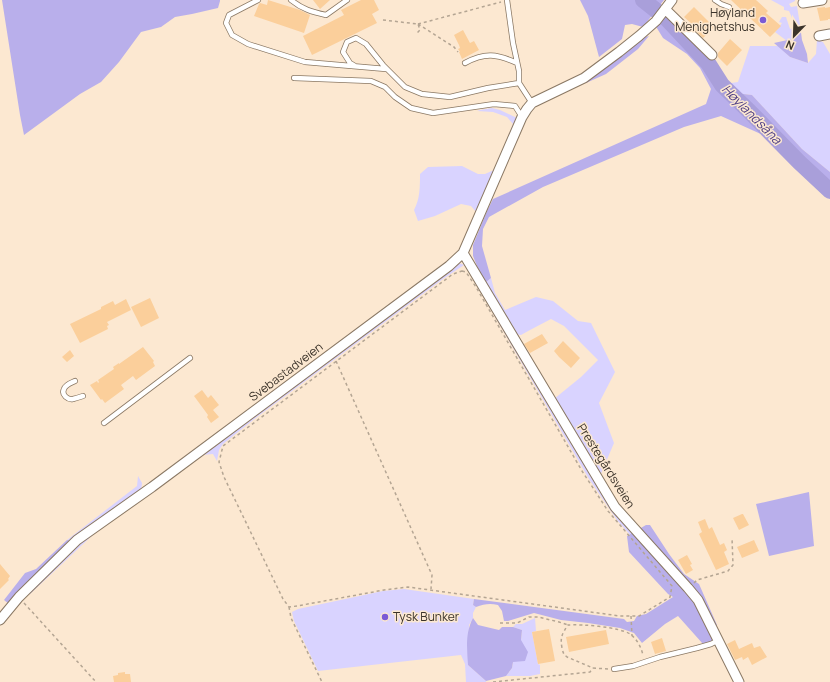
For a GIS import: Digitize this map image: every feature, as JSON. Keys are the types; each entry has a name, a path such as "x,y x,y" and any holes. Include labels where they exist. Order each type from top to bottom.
{"street":[{"name":"Svebastadveien","path":"0,620 19,597 77,540 152,487 464,254 522,117 527,109 532,103 584,78 619,52 656,21 672,0"},
{"path":"802,2 822,0"},
{"path":"665,10 712,55"},
{"path":"819,36 830,34"},
{"name":"Prestegårdsveien","path":"464,254 615,508 698,600 739,682"}],"lane":[{"path":"258,0 229,15 226,24 232,35 248,44 305,62 386,69"},
{"path":"291,0 295,4 311,12 326,14 347,0"},
{"path":"507,0 513,43 519,71 519,83 532,103"},
{"path":"716,0 729,7"},
{"path":"354,66 350,63 343,52 347,42 356,38 366,44 386,69 404,87 422,94 450,97 488,88 519,83"},
{"path":"465,63 472,59 489,55 504,57 517,63"},
{"path":"380,62 385,59"},
{"path":"294,78 371,80 385,87 395,97 411,108 433,113 494,104 515,106 522,117"},
{"path":"104,423 190,358"},
{"path":"75,381 67,384 63,391 64,395 70,399 83,396"},
{"path":"614,669 627,668 660,657 711,644 718,640"}],"path":[{"path":"382,20 418,24 507,0"},
{"path":"416,34 420,30 418,24"},
{"path":"418,24 454,47 458,52"},
{"path":"289,607 408,587 620,616 639,616 670,597 672,586 608,511 582,471 550,413 466,272 462,271 453,274 223,446 218,462 224,477 283,599 289,607 291,618 322,682"},
{"path":"336,361 432,575 431,590"},
{"path":"688,588 697,580 728,571 733,565 732,538"},
{"path":"19,597 96,682"},
{"path":"631,616 632,636"},
{"path":"500,623 517,623 529,617 538,617 568,625 579,624 614,629 629,633 636,640 646,662"},
{"path":"568,625 562,633 561,641 564,655 566,657 593,668 614,669"},
{"path":"493,682 590,672 593,668"}],"shaded area":[{"path":"2,0 220,1 218,8 175,17 161,27 141,32 119,62 101,82 80,94 24,135"},
{"path":"580,0 664,0 643,27 632,24 625,25 622,39 599,57 588,16"},
{"path":"771,0 795,0 789,4 791,7 797,6 800,25 794,29 792,39 787,41 775,32 782,23 779,22 782,17 786,17 790,29 793,28 793,20 789,11 784,10 784,7"},
{"path":"662,17 691,40 706,55 725,84 735,93 752,95 802,149 830,172 830,196 763,135 721,116 684,127 543,187 489,217 483,229 482,246 491,278 485,283 473,256 473,245 493,199 706,104 711,89 700,68 687,54 663,38 655,25"},
{"path":"800,25 808,63 790,57 774,43 792,39 794,29"},
{"path":"649,36 638,49 606,74 586,83 587,80 616,60 645,37"},
{"path":"817,40 823,42 830,54 830,172 802,149 752,95 735,93 725,84 738,82 750,46 778,46 790,57 808,63 816,54"},
{"path":"492,108 517,118 516,124 477,213 471,206 461,204 435,216 418,221 414,210 419,197 420,174 428,167 462,166 478,174 485,174 494,170 513,124 507,117 493,112 477,111"},
{"path":"459,263 464,265 257,417 223,444 219,450 217,461 213,454 202,455 301,382"},
{"path":"469,269 633,533 630,535 617,520 589,479 472,277"},
{"path":"491,278 495,293 505,310 536,297 553,301 578,321 591,323 615,372 599,403 614,443 600,476 554,399 581,377 598,360 564,326 551,319 521,335 515,334 485,283"},
{"path":"138,476 142,483 141,491 72,541 67,540 137,486"},
{"path":"809,492 814,546 769,556 756,504"},
{"path":"646,525 650,525 684,574 699,584 717,625 710,631 715,640 703,644 678,616 665,624 642,643 634,633 620,628 561,620 534,613 504,621 502,611 498,605 487,604 476,607 473,605 474,599 624,619 627,622 634,621 637,616 646,614 673,597 668,594 629,552 627,536"},
{"path":"98,530 30,594 28,592 79,543"},
{"path":"67,540 72,541 26,583 9,604 4,600 25,573 36,569"},
{"path":"404,589 474,599 473,605 476,607 469,625 468,665 486,682 466,682 465,664 461,655 318,671 294,621 292,612 298,609 383,591"},
{"path":"473,618 478,625 499,630 502,627 513,627 522,630 521,640 528,652 525,661 513,662 512,668 506,676 486,681 468,665 468,635"},
{"path":"535,618 536,631 532,632 538,664 540,665 540,674 530,676 506,676 512,668 521,640 522,630 513,627 516,624 522,624"}],"building":[{"path":"268,0 300,10 310,15 304,33 254,16 259,4 267,5"},
{"path":"313,0 330,0 320,9"},
{"path":"361,0 374,0 379,10 372,14 377,23 312,55 303,36 344,15 341,10"},
{"name":"Høyland Menighetshus","path":"731,0 756,0 768,11 766,13 781,26 770,37"},
{"path":"694,7 714,27 703,38 691,26 693,25 684,17"},
{"path":"830,7 830,19 820,21 817,8"},
{"path":"463,30 470,43 474,41 479,50 462,59 458,49 460,48 459,45 454,35"},
{"path":"730,39 742,50 727,66 718,57 718,53"},
{"path":"150,298 159,318 141,327 131,307"},
{"path":"126,299 131,310 107,322 109,325 107,326 108,329 80,343 70,324 101,309 101,307 113,301 115,305"},
{"path":"542,334 548,343 530,353 524,344"},
{"path":"563,341 580,358 571,368 554,351"},
{"path":"143,347 154,361 155,366 136,380 133,376 121,385 124,389 105,403 90,385 97,381 98,383 98,380 114,369 113,367"},
{"path":"70,350 74,356 67,362 62,357"},
{"path":"202,390 208,398 211,395 219,405 213,410 219,417 211,423 207,417 208,415 194,396"},
{"path":"742,514 749,525 739,530 733,518"},
{"path":"705,519 709,529 712,527 720,545 724,543 727,550 724,552 729,564 716,570 699,534 702,532 698,522"},
{"path":"754,540 759,551 742,558 737,547"},
{"path":"687,555 692,564 690,565 693,570 686,574 678,560"},
{"path":"0,564 10,576 8,579 9,580 0,589"},
{"path":"549,629 555,661 538,664 532,632"},
{"path":"606,630 609,644 569,652 566,637"},
{"path":"662,638 666,651 655,654 651,642"},
{"path":"735,640 739,649 752,643 754,648 760,646 767,657 752,665 748,657 743,660 742,657 735,660 727,644"},
{"path":"125,672 125,674 130,674 131,682 114,682 113,676 118,675 118,673"}],"waterway":[{"name":"Høylandsåna","path":"643,0 667,19 708,63 722,85 830,191"}],"place":[{"name":"Høyland Menighetshus","path":"763,20"},
{"name":"Tysk Bunker","path":"385,617"}]}
